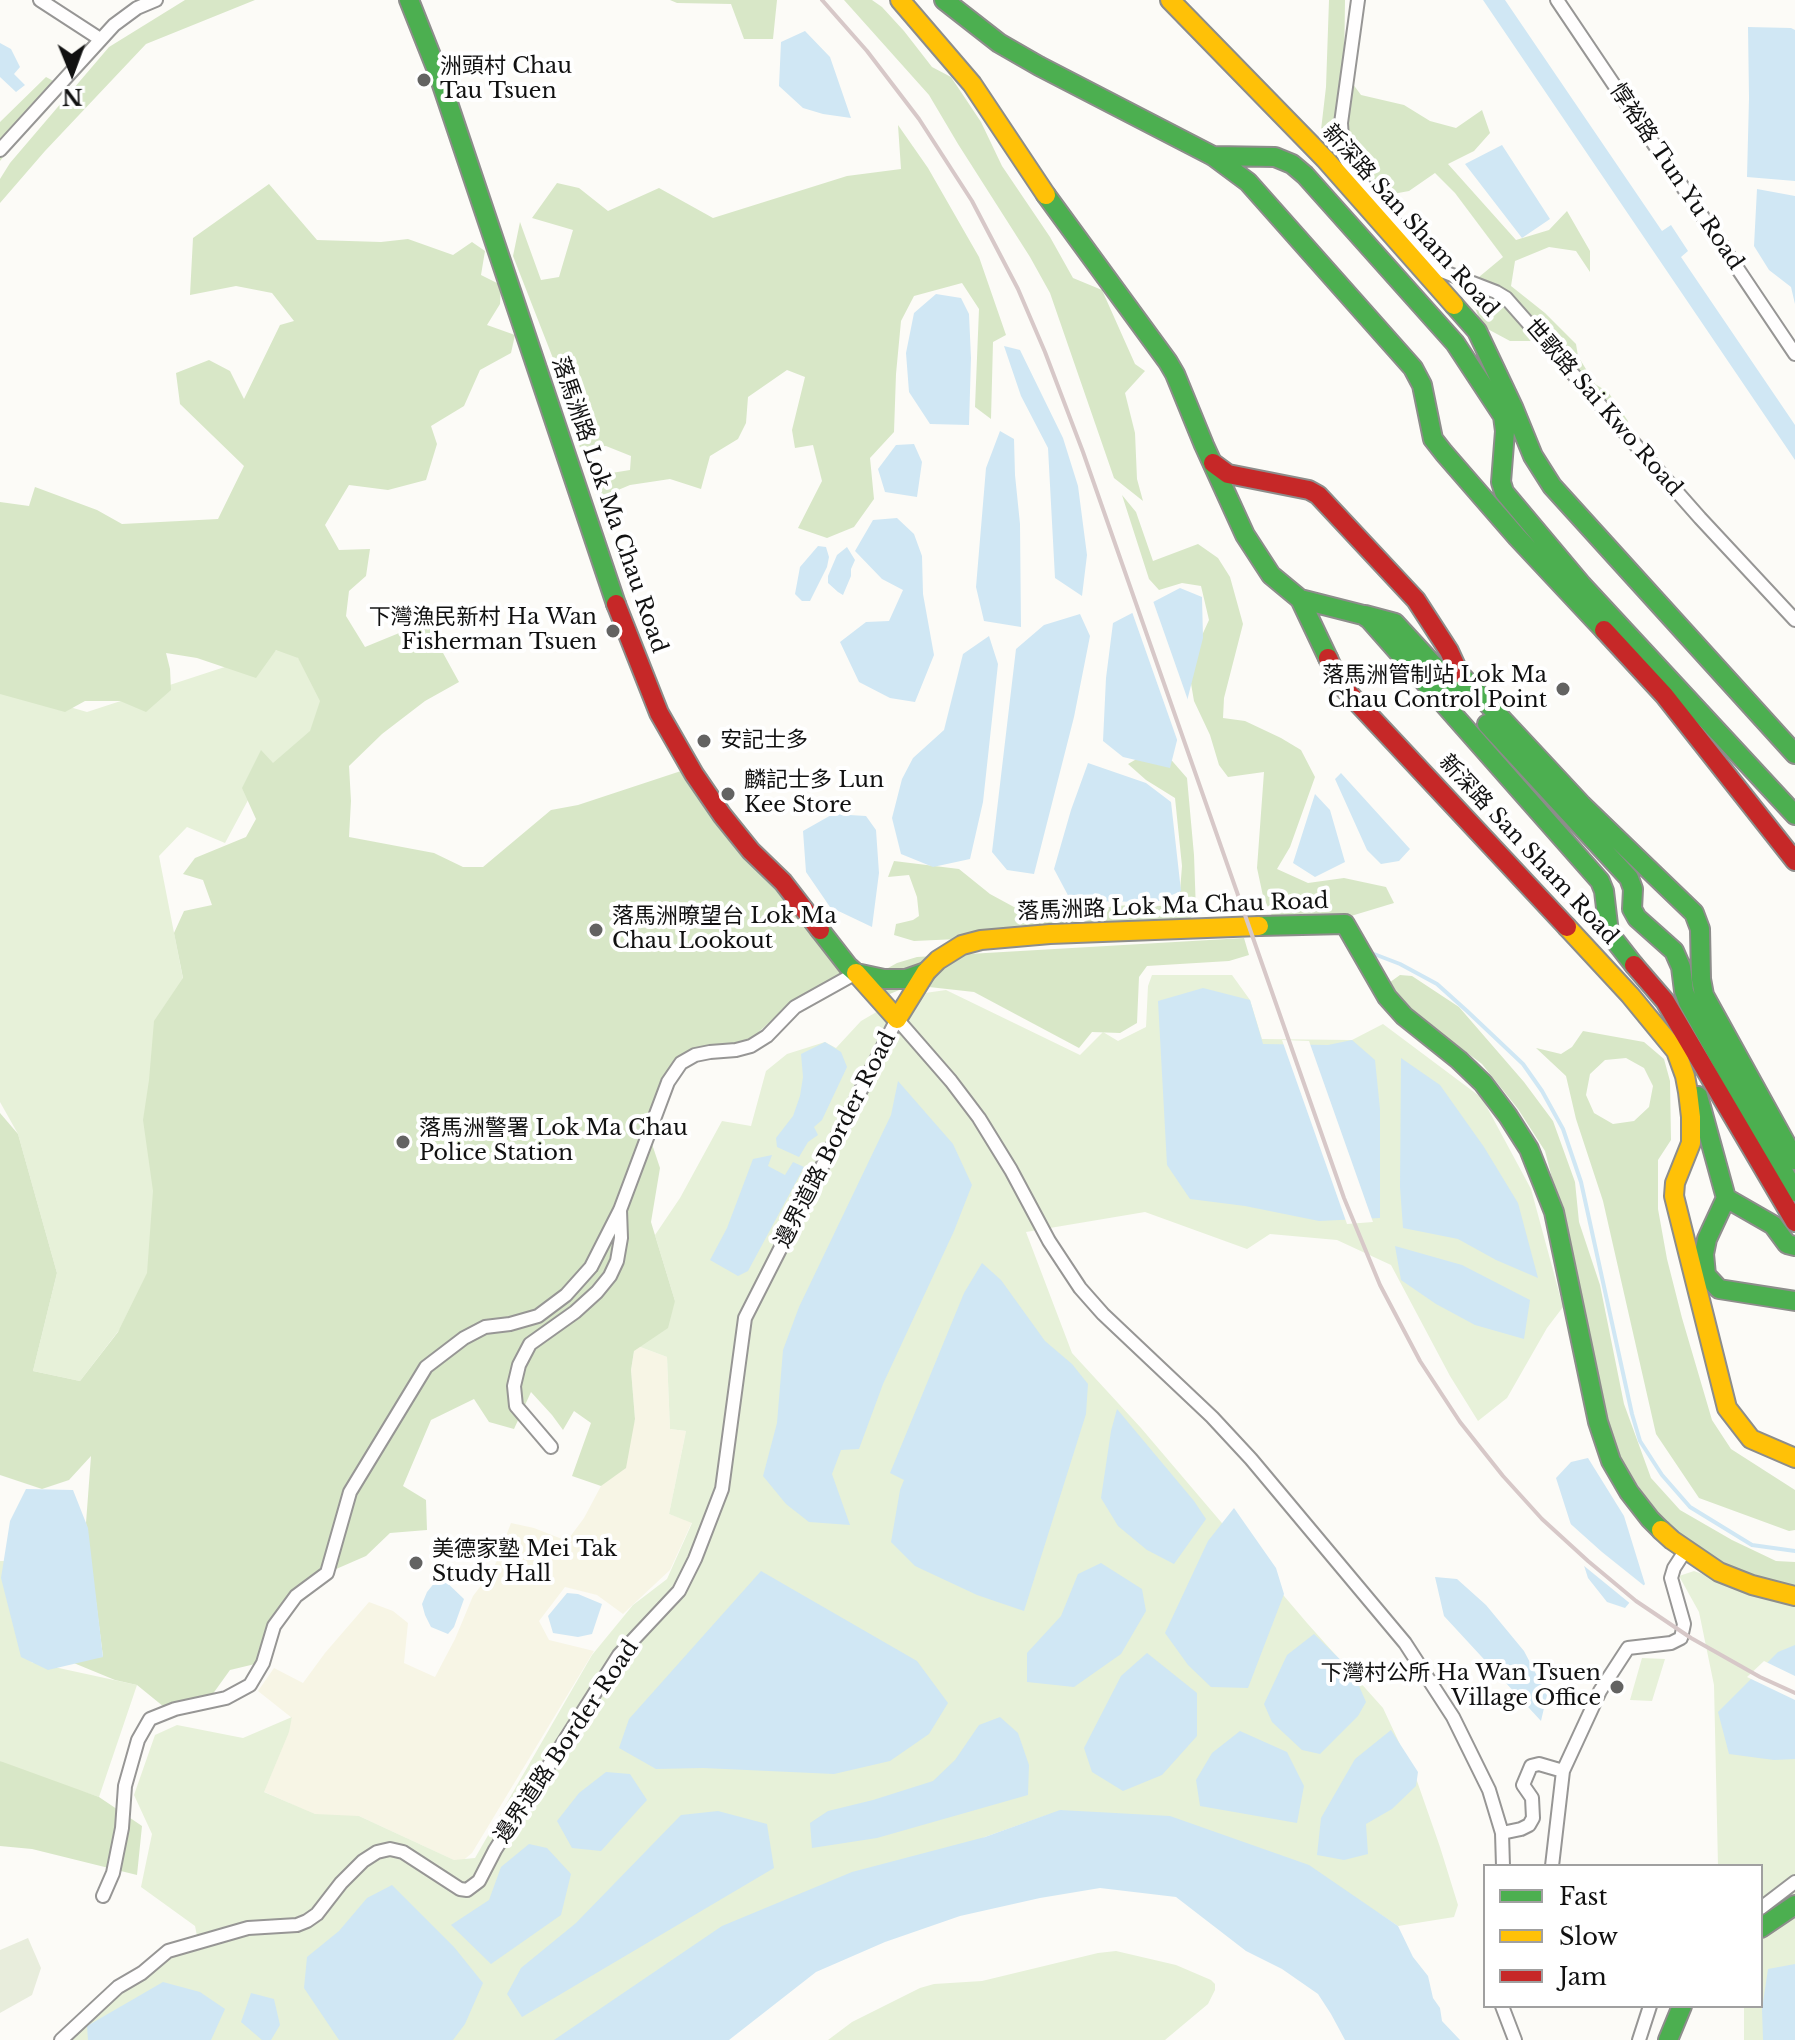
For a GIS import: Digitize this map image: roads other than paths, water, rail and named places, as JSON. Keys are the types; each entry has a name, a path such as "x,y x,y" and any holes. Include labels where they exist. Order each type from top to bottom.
{"main road":[{"name":"落馬洲路 Lok Ma Chau Road","path":"409,0 447,98 619,614 651,695 694,774 722,815 743,842 783,882 844,962 897,1019 926,972 953,949 973,942 1236,926 1345,924 1395,1007 1483,1083 1529,1149 1554,1212 1594,1407 1606,1449 1619,1476 1638,1504 1685,1551 1735,1579 1795,1596"},
{"name":"新深路 San Sham Road","path":"900,0 972,84 1041,187 1168,362 1245,535 1271,575 1300,599 1340,684 1630,995 1691,1071 1726,1198"},
{"path":"944,0 1012,51 1213,156 1248,182 1413,368 1422,385 1433,439 1517,537 1664,695 1795,861"},
{"name":"新深路 San Sham Road","path":"1170,0 1325,159 1477,331 1533,456 1552,486 1795,754"},
{"path":"1213,156 1275,157 1292,164 1455,343 1503,416 1505,431 1501,482 1504,492 1582,585 1795,815"},
{"path":"1212,462 1228,474 1309,490 1318,495 1416,600 1449,651 1459,674 1582,805 1694,913 1700,929 1704,995 1795,1160"},
{"name":"新深路 San Sham Road","path":"1300,599 1395,623 1629,878 1633,889 1632,909 1637,918 1674,951 1681,967 1688,1002 1795,1192"},
{"name":"新深路 San Sham Road","path":"1363,615 1600,881 1609,933 1665,1001 1795,1222"},
{"name":"落馬洲路 Lok Ma Chau Road","path":"856,973 896,980 926,972"},
{"name":"新深路 San Sham Road","path":"1676,1051 1688,1092 1691,1143 1675,1183 1674,1196 1727,1408 1751,1439 1795,1458"},
{"path":"1795,1246 1787,1244 1773,1225 1726,1198 1707,1239 1704,1254 1706,1275 1719,1289 1795,1301"},
{"path":"1763,1927 1795,1905"},
{"path":"1672,2035 1681,2008"}],"street":[{"path":"40,0 100,39"},
{"path":"0,150 100,39 129,12 156,0"},
{"name":"世歌路 Sai Kwo Road","path":"1358,0 1341,123 1343,154 1352,171 1434,268 1506,298 1700,518 1795,620"},
{"name":"惇裕路 Tun Yu Road","path":"1557,0 1795,354"},
{"path":"103,1896 113,1873 122,1828 125,1786 138,1740 150,1719 175,1709 226,1698 250,1685 263,1663 274,1626 296,1596 327,1573 350,1492 426,1367 464,1338 485,1327 538,1316 566,1295 591,1267 620,1210 668,1082 681,1063 695,1055 751,1046 767,1036 795,1007 856,973"},
{"path":"897,1019 979,1118 1080,1288 1251,1459 1405,1643 1436,1688 1469,1747 1495,1805 1502,1833 1503,1864"},
{"name":"邊界道路 Border Road","path":"61,2040 118,1987 142,1973 168,1951 248,1928 297,1925 307,1921 317,1914 363,1861 377,1852 390,1849 403,1852 460,1889 467,1890 479,1881 495,1850 619,1655 679,1591 695,1559 722,1489 745,1318 897,1019"},
{"path":"551,1447 516,1406 514,1386 519,1365 530,1344 575,1312 610,1276 617,1261 621,1238 620,1210"},
{"path":"1552,1864 1563,1771 1600,1691 1628,1648 1671,1643 1681,1638 1684,1624 1671,1578 1685,1551"},
{"path":"1502,1833 1521,1829 1529,1825 1533,1818 1532,1798 1523,1785 1531,1766 1546,1765 1563,1771"},
{"path":"1763,1906 1795,1882"},
{"path":"1503,2008 1515,2040"},
{"path":"1639,2040 1649,2008"}],"water":[{"path":"1483,0 1505,0 1662,231 1671,225 1688,251 1681,257 1795,425 1795,460"},
{"path":"1748,27 1795,30 1795,181 1747,177"},
{"path":"805,31 830,57 851,118 803,108 779,86 781,42"},
{"path":"0,43 11,49 20,67 14,74 25,85 16,92 0,77"},
{"path":"1502,145 1550,219 1522,238 1465,164"},
{"path":"1757,189 1795,196 1795,304 1791,287 1769,270 1754,246"},
{"path":"936,294 961,298 969,314 969,425 930,424 909,392 906,353 914,313"},
{"path":"1004,346 1020,350 1063,438 1078,486 1087,555 1082,596 1055,578 1048,448 1021,396"},
{"path":"1000,431 1014,439 1020,524 1021,627 984,621 976,587 986,468"},
{"path":"914,444 922,462 917,497 885,492 878,469 896,445"},
{"path":"897,518 914,534 922,556 923,594 934,655 915,702 890,698 859,682 840,642 866,622 889,621 903,590 882,579 855,551 873,520"},
{"path":"818,546 826,547 829,557 827,567 810,601 802,601 795,594 800,567"},
{"path":"847,547 855,560 843,595 828,583 828,576 837,555"},
{"path":"1180,588 1202,597 1203,638 1170,768 1123,757 1103,741 1106,678 1113,623"},
{"path":"1080,614 1090,636 1074,717 1034,874 1007,870 992,852 1016,649 1044,625"},
{"path":"989,636 998,664 983,802 970,859 933,867 901,854 892,818 902,779 913,758 944,730 963,654"},
{"path":"1088,763 1146,783 1171,802 1181,891 1156,902 1071,901 1054,869"},
{"path":"1341,773 1410,849 1399,861 1381,864 1367,850 1335,779"},
{"path":"1315,794 1330,810 1345,862 1315,877 1293,863"},
{"path":"833,814 866,816 876,830 879,873 872,927 830,907 806,872 803,831"},
{"path":"1203,988 1250,1000 1263,1044 1328,1045 1352,1040 1375,1060 1380,1109 1380,1218 1319,1221 1190,1199 1167,1165 1158,1001"},
{"path":"825,1042 841,1052 847,1067 822,1120 814,1127 818,1135 808,1142 799,1157 777,1147 776,1138 793,1116 800,1096 803,1077 801,1054"},
{"path":"1401,1058 1440,1085 1484,1147 1518,1203 1538,1278 1458,1239 1403,1228 1400,1187"},
{"path":"898,1081 953,1144 972,1185 883,1384 859,1449 841,1450 832,1474 850,1525 809,1522 786,1504 763,1476 777,1423 783,1350 799,1307 891,1115"},
{"path":"772,1155 768,1166 785,1175 793,1162 804,1167 748,1271 738,1276 710,1260 727,1228 753,1159"},
{"path":"1395,1246 1462,1265 1530,1300 1524,1339 1475,1325 1401,1280"},
{"path":"982,1263 1001,1280 1045,1341 1072,1364 1088,1384 1086,1414 1024,1611 977,1595 915,1566 891,1542 904,1480 890,1473 964,1293"},
{"path":"1117,1409 1206,1519 1174,1564 1147,1550 1118,1526 1101,1498"},
{"path":"1588,1458 1624,1516 1645,1584 1625,1608 1607,1602 1588,1578 1556,1478 1571,1462"},
{"path":"26,1489 73,1490 88,1528 103,1657 48,1670 21,1657 1,1578 10,1521"},
{"path":"1234,1508 1276,1568 1284,1594 1248,1688 1211,1687 1188,1665 1165,1633 1208,1541"},
{"path":"1101,1563 1142,1589 1146,1611 1121,1654 1074,1687 1027,1682 1027,1653 1061,1616 1078,1574"},
{"path":"761,1571 917,1661 948,1703 929,1734 890,1761 834,1774 656,1769 619,1748 629,1719"},
{"path":"440,1576 464,1599 454,1627 448,1634 431,1627 422,1604"},
{"path":"1435,1577 1457,1579 1486,1605 1524,1651 1547,1695 1541,1721 1444,1616"},
{"path":"567,1593 602,1604 592,1634 578,1637 553,1633 548,1616"},
{"path":"1314,1634 1353,1672 1366,1702 1358,1716 1320,1754 1302,1750 1272,1722 1264,1704 1287,1655"},
{"path":"1795,1645 1795,1759 1774,1760 1729,1754 1718,1712 1778,1652"},
{"path":"1147,1653 1197,1693 1197,1736 1162,1775 1123,1791 1092,1772 1084,1748 1121,1676"},
{"path":"1000,1717 1018,1733 1029,1765 1028,1795 877,1838 812,1848 810,1823 828,1811 933,1781 955,1760 979,1725"},
{"path":"1391,1730 1418,1772 1416,1786 1392,1809 1366,1824 1368,1854 1344,1860 1317,1855 1321,1818 1355,1759"},
{"path":"1240,1731 1287,1752 1304,1786 1297,1823 1200,1806 1196,1780 1212,1753"},
{"path":"606,1772 630,1774 647,1800 601,1851 572,1848 557,1821 579,1793"},
{"path":"1060,1810 1170,1816 1309,1865 1398,1926 1413,1957 1428,1976 1442,2021 1460,2040 1345,2040 1318,1994 1282,1969 1246,1951 1176,1897 1100,1888 960,1916 885,1942 816,1972 729,2040 554,2040 722,1926 852,1872 985,1837"},
{"path":"718,1811 767,1824 774,1868 522,2017 507,1994 521,1968 576,1923 681,1815"},
{"path":"529,1844 547,1848 571,1874 561,1915 491,1964 451,1925 489,1900 501,1867"},
{"path":"392,1885 454,1947 483,1983 465,2024 453,2040 339,2040 304,1988 307,1957 339,1931 367,1898"},
{"path":"1795,1964 1795,2040 1763,2040 1762,2009 1768,1969"},
{"path":"163,1982 200,1992 225,2009 211,2040 88,2040 87,2026"},
{"path":"251,1993 274,1999 280,2025 271,2040 262,2040 241,2022"}],"waterway":[{"path":"1374,954 1437,984 1523,1064 1542,1091 1563,1129 1581,1182 1640,1441 1662,1475 1690,1507 1752,1545 1795,1551"}],"railway":[{"path":"822,0 867,51 919,119 972,201 1018,289 1083,452 1344,1198 1380,1285 1420,1361 1460,1422 1503,1476 1542,1519 1588,1561 1636,1601 1691,1638 1795,1693"}],"place":[{"name":"洲頭村 Chau Tau Tsuen","path":"424,80"},
{"name":"下灣漁民新村 Ha Wan Fisherman Tsuen","path":"613,631"},
{"name":"落馬洲管制站 Lok Ma Chau Control Point","path":"1563,689"},
{"name":"安記士多","path":"704,741"},
{"name":"麟記士多 Lun Kee Store","path":"728,794"},
{"name":"落馬洲暸望台 Lok Ma Chau Lookout","path":"596,930"},
{"name":"落馬洲警署 Lok Ma Chau Police Station","path":"403,1142"},
{"name":"美德家塾 Mei Tak Study Hall","path":"416,1563"},
{"name":"下灣村公所 Ha Wan Tsuen Village Office","path":"1617,1687"}]}
